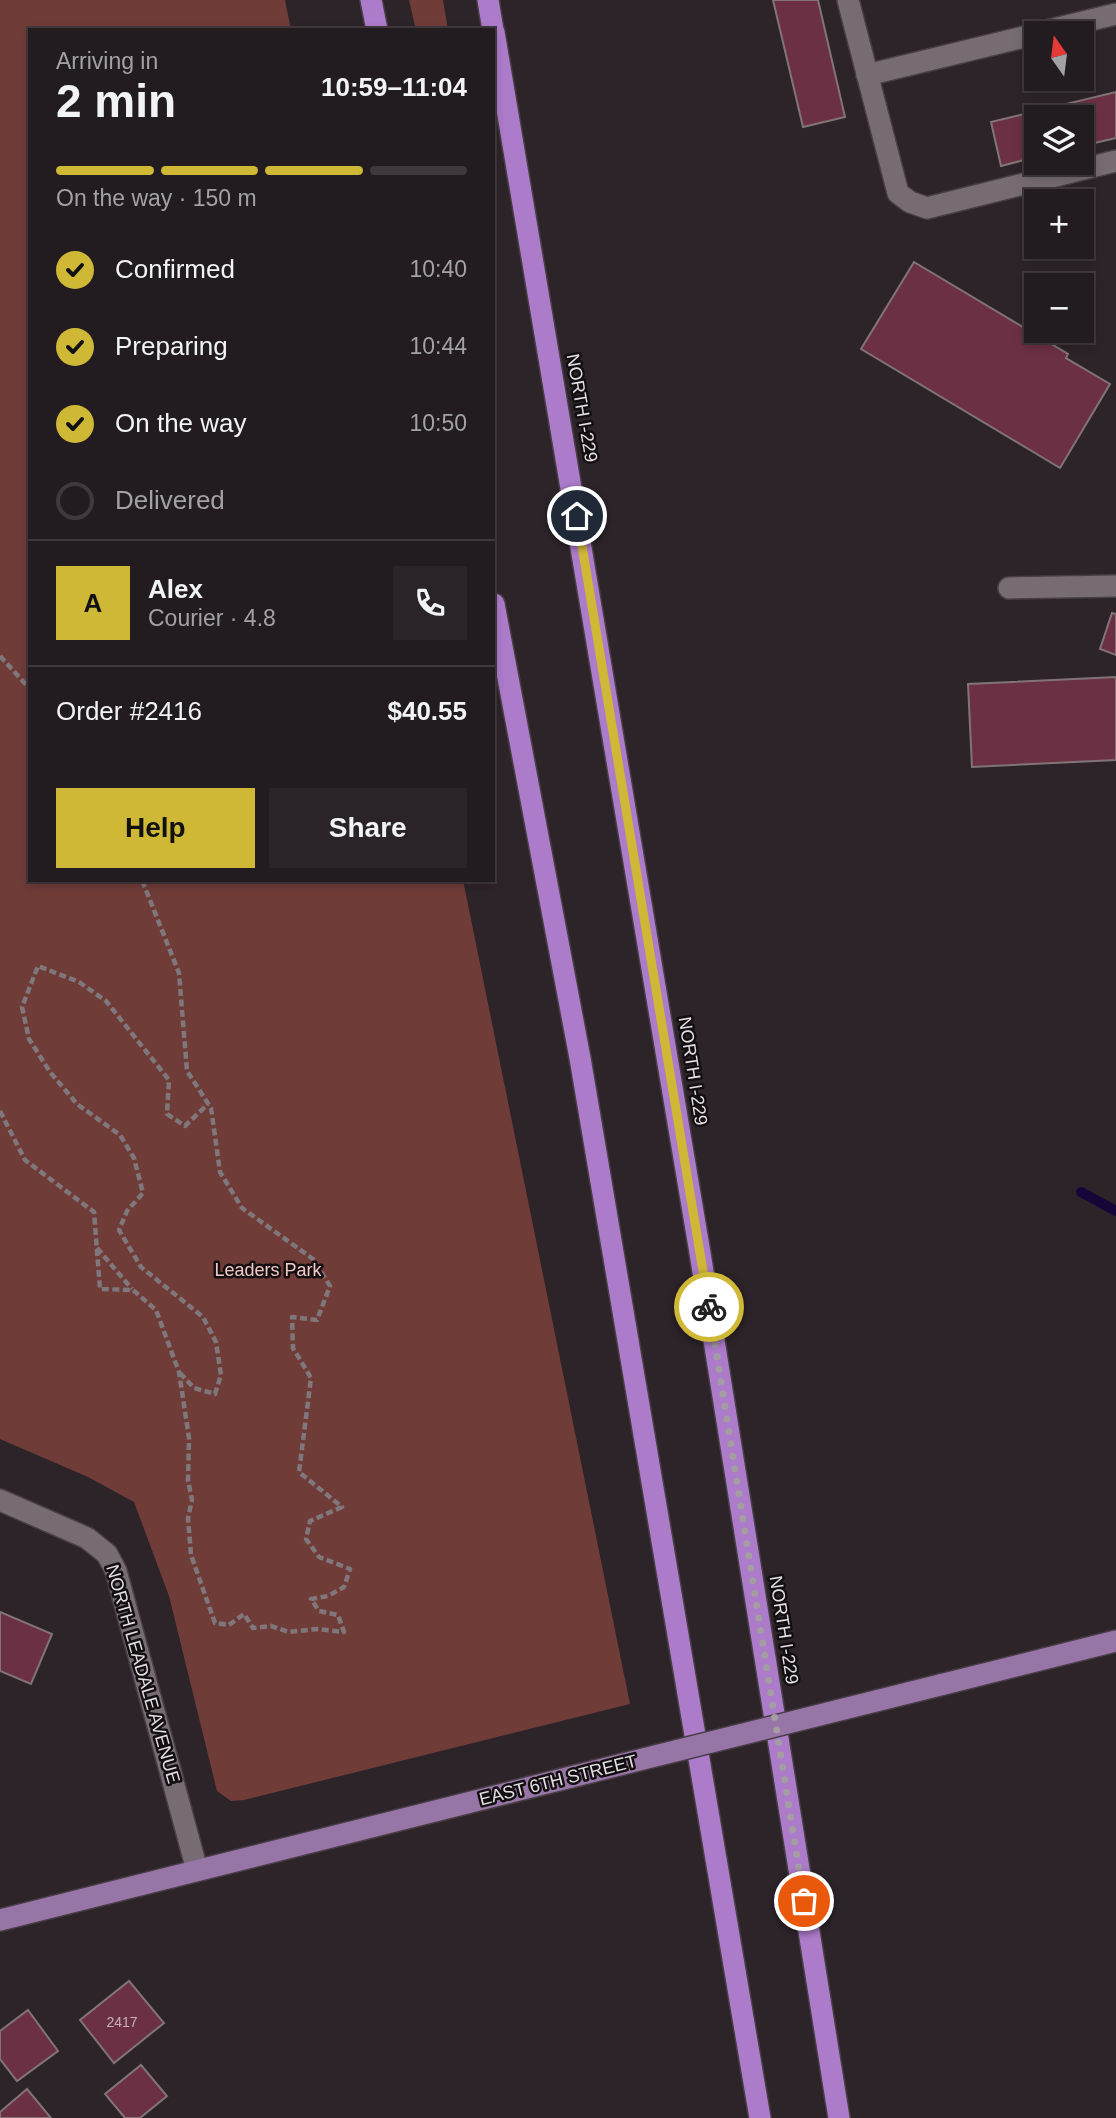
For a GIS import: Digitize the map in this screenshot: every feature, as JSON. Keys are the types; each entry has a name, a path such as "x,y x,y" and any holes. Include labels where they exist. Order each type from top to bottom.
{"highway":[{"path":"371,0 377,28"},
{"name":"NORTH I-229","path":"488,0 493,28"},
{"name":"NORTH I-229","path":"495,43 691,1200 839,2118"},
{"path":"495,609 608,1219 760,2118"},
{"path":"827,2039 845,2118"},
{"path":"747,2045 754,2118"}],"main road":[{"name":"EAST 6TH STREET","path":"0,1920 1116,1641"}],"street":[{"path":"848,0 898,193 910,202 927,208 1116,161"},
{"path":"1088,21 1116,14"},
{"path":"867,75 1024,37"},
{"path":"1009,588 1116,586"},
{"name":"NORTH LEADALE AVENUE","path":"0,1500 87,1538 107,1554 116,1571 197,1871"}],"path":[{"path":"0,656 28,687"},
{"path":"97,1248 133,1290 156,1310 179,1372 189,1438 188,1480 192,1500 188,1518 191,1555 215,1623 229,1625 244,1614 253,1628 271,1626 289,1632 317,1629 344,1632 338,1615 319,1611 311,1599 328,1596 344,1587 349,1569 319,1557 306,1539 310,1521 342,1507 299,1472 311,1378 293,1348 292,1317 317,1320 330,1286 313,1259 242,1208 220,1172 208,1104 187,1071 179,973 143,882"},
{"path":"179,1372 194,1388 215,1394 221,1376 216,1342 203,1317 141,1267 119,1230 127,1210 144,1193 134,1158 120,1135 77,1104 50,1072 29,1039 22,1007 38,966 79,982 106,1001 169,1080 167,1114 186,1126 208,1104"},
{"path":"0,1111 25,1160 94,1212 100,1289 133,1290"}],"green space":[{"name":"Leaders Park","path":"0,0 285,0 291,28 28,28 28,882 463,882 630,1704 231,1801 217,1791 169,1596 134,1502 88,1477 0,1439"},
{"path":"409,0 443,0 448,28 416,28"}],"building":[{"path":"773,0 818,0 845,117 803,127"},
{"path":"1116,92 1116,138 1094,143 1094,105 1062,105"},
{"path":"1024,114 1024,160 1001,166 991,122"},
{"path":"914,262 1024,328 1024,343 1050,343 1068,354 1066,358 1110,384 1060,468 861,349"},
{"path":"1112,613 1116,614 1116,655 1100,649"},
{"path":"1116,677 1116,760 972,767 968,684"},
{"path":"0,1612 52,1634 31,1684 0,1671"},
{"path":"129,1981 164,2023 114,2063 80,2020"},
{"path":"28,2010 58,2051 17,2081 0,2059 0,2031"},
{"path":"141,2065 167,2096 140,2118 125,2118 105,2094"},
{"path":"27,2089 51,2118 0,2118 0,2112"}],"waterway":[{"path":"1081,1192 1116,1211"}],"way so far":[{"path":"709,1307 804,1901"}],"route":[{"path":"577,516 709,1307"}]}
